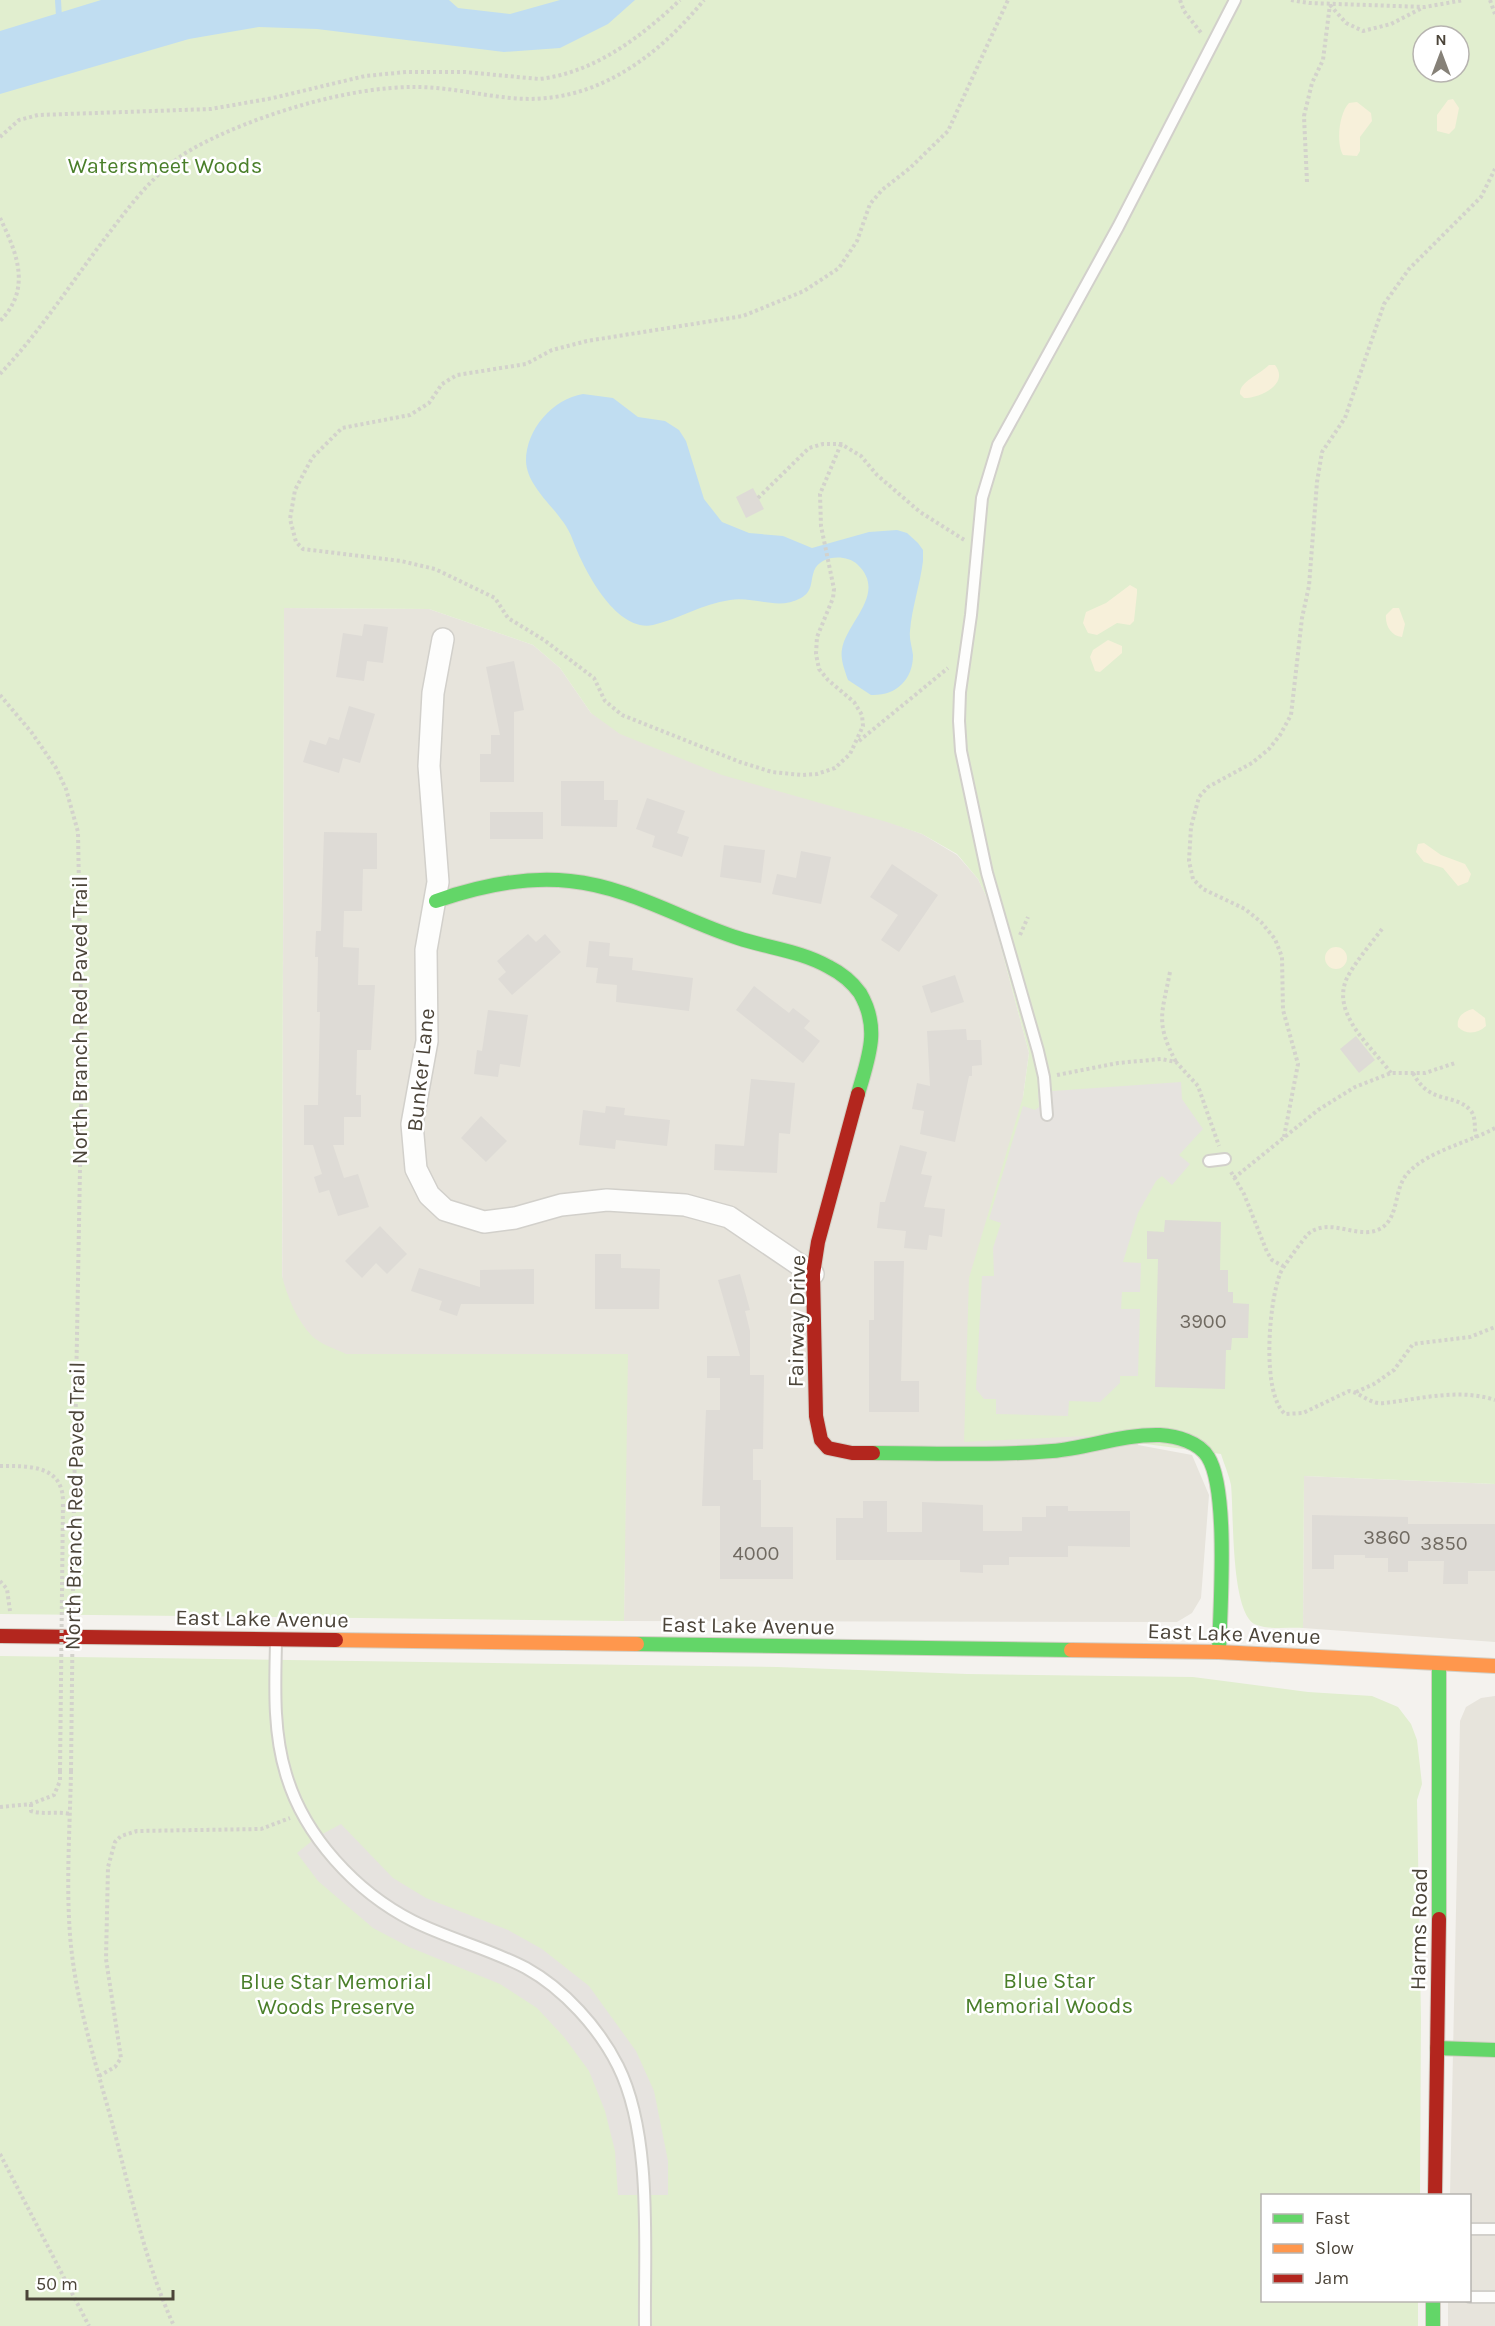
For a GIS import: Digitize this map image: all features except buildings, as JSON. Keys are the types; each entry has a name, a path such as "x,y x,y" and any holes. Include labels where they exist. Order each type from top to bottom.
{"main road":[{"name":"Fairway Drive","path":"436,902 468,889 503,882 537,879 573,881 607,888 713,930 822,963 843,975 865,1002 871,1021 873,1041 818,1242 813,1274 817,1434 823,1446 833,1451 1003,1454 1094,1446 1135,1437 1161,1435 1194,1445 1208,1456 1219,1487 1219,1652"},
{"name":"East Lake Avenue","path":"0,1635 1219,1652 1495,1666"},
{"name":"Harms Road","path":"1435,2194 1441,1821 1439,1664"},
{"path":"1437,2048 1495,2050"},
{"path":"1432,2326 1433,2302"}],"street":[{"name":"Bunker Lane","path":"443,639 433,693 429,766 438,861 436,902 426,950 427,1041 412,1124 416,1169 429,1195 445,1210 484,1222 515,1218 561,1205 607,1200 685,1205 729,1216 813,1274"}],"lane":[{"path":"1047,1115 1044,1077 987,873 963,770 959,721 982,498 999,445 1118,227 1235,0"},
{"path":"1209,1161 1225,1159"},
{"path":"276,1640 275,1703 285,1773 317,1837 352,1879 383,1904 414,1921 527,1969 561,1995 595,2029 619,2067 633,2110 639,2142 643,2196 645,2326"},
{"path":"1471,2229 1495,2229"},
{"path":"1471,2297 1495,2297"}],"path":[{"path":"0,137 19,120 38,115 211,109 273,98 365,76 436,70 528,78 554,77 572,72 613,53 636,38 680,0"},
{"path":"0,374 43,324 145,188 177,159 210,140 305,106 342,96 391,89 445,89 537,100 578,93 615,78 649,56 704,0"},
{"path":"841,444 820,494 823,534 832,569 833,598 817,637 816,654 819,669 854,702 862,715 863,726 850,754 836,768 818,774 772,772 643,725 614,710 605,701 594,678 544,640 513,622 500,603 477,588 435,569 401,561 303,549 296,542 292,533 291,506 295,490 312,458 342,428 410,415 429,403 442,384 457,375 526,364 552,350 587,341 743,316 804,291 839,268 857,241 870,204 948,131 1008,0"},
{"path":"1180,0 1184,11 1211,43"},
{"path":"1292,0 1329,4 1425,7 1464,0"},
{"path":"1490,0 1495,14"},
{"path":"1329,4 1346,23 1363,31 1391,24 1425,7"},
{"path":"1307,182 1304,116 1312,82 1323,60 1329,4"},
{"path":"1284,1137 1298,1064 1284,1010 1282,957 1275,939 1261,922 1245,909 1203,889 1193,879 1189,861 1191,827 1199,797 1208,787 1252,763 1269,749 1291,715 1302,618 1309,586 1317,482 1322,452 1345,418 1384,304 1409,268 1482,197 1495,169"},
{"path":"0,218 13,244 20,275 19,291 13,306 0,321"},
{"path":"758,498 809,448 823,444 841,444 861,456 877,476 920,512 977,548"},
{"path":"856,744 966,654"},
{"name":"North Branch Red Paved Trail","path":"0,695 32,733 56,768 66,789 78,832 82,1058 70,1771 70,1935 73,1963 99,2076 158,2285 174,2326"},
{"path":"1382,929 1352,969 1343,995 1344,1008 1355,1029 1391,1073"},
{"path":"1170,972 1160,1021 1165,1042 1176,1062 1198,1086 1225,1159 1244,1194 1267,1252 1272,1260 1283,1266"},
{"path":"1044,1077 1118,1063 1161,1059 1176,1062"},
{"path":"1234,1178 1340,1095 1391,1073 1425,1073 1455,1063"},
{"path":"1413,1073 1418,1082 1433,1095 1470,1110 1477,1138"},
{"path":"1495,1128 1477,1138 1429,1157 1408,1173 1398,1191 1389,1221 1383,1226 1368,1232 1331,1227 1314,1230 1307,1234 1297,1251 1283,1266 1275,1296 1269,1361 1270,1383 1275,1402 1285,1414 1303,1413 1341,1394 1355,1392 1374,1383 1394,1370 1413,1344 1470,1338 1492,1331 1495,1327"},
{"path":"1355,1392 1376,1403 1418,1397 1478,1394 1495,1400"},
{"path":"0,1466 54,1474 61,1481 63,1502 60,1781 54,1795 32,1804 0,1807"},
{"path":"0,1581 7,1589 10,1611"},
{"path":"32,1804 32,1810 37,1813 58,1811 70,1814"},
{"path":"99,2076 115,2067 121,2058 106,1959 108,1867 115,1842 121,1836 137,1831 261,1829 273,1826 302,1811"},
{"path":"0,2154 89,2326"}],"shaded area":[{"path":"284,608 429,609 533,645 560,668 591,713 922,834 957,855 978,879 989,902 1029,1053 1023,1097 1138,1445 1192,1455 1209,1495 1201,1598 1192,1613 1177,1622 624,1621 627,1354 282,1354"},
{"path":"1181,1082 1182,1099 1203,1129 1179,1155 1190,1164 1172,1185 1162,1176 1156,1181 1138,1213 1123,1262 1141,1263 1140,1292 1122,1292 1121,1309 1140,1309 1138,1376 1120,1376 1120,1383 1100,1402 1069,1401 1068,1416 996,1414 996,1399 984,1399 976,1389 982,1276 994,1276 993,1248 1001,1223 989,1219 1023,1106 1035,1110 1039,1107 1038,1092"},
{"path":"1304,1476 1495,1484 1495,1642 1303,1628"},
{"path":"1495,1696 1495,2326 1448,2326 1448,2302 1471,2302 1471,2194 1450,2194 1460,1721 1466,1707 1481,1698"},
{"path":"341,1824 393,1878 426,1898 508,1930 542,1949 589,1986 636,2051 654,2091 668,2161 668,2195 618,2195 615,2151 605,2111 589,2071 564,2037 537,2008 500,1984 409,1947 373,1928 318,1881 297,1853 317,1837"}],"green space":[{"name":"Watersmeet Woods","path":"0,0 1495,0 1495,1484 1304,1476 1303,1628 1257,1625 1248,1618 1242,1604 1235,1562 1231,1485 1221,1454 1086,1436 964,1442 969,1278 1023,1097 1029,1053 989,902 978,879 957,854 922,834 722,775 620,734 591,713 560,668 533,645 429,609 284,608 282,1276 287,1292 297,1316 312,1336 346,1354 628,1354 624,1621 0,1614"},
{"name":"Blue Star Memorial Woods Preserve","path":"0,1656 777,1667 967,1674 1193,1677 1308,1692 1372,1696 1398,1707 1411,1724 1417,1740 1422,1784 1417,1800 1421,2018 1420,2194 1261,2194 1261,2302 1418,2302 1418,2326 0,2326"}],"sand":[{"path":"1453,99 1459,108 1455,128 1449,134 1437,131 1437,115 1448,100"},
{"path":"1357,102 1371,113 1372,121 1360,137 1360,151 1357,156 1343,155 1339,136 1341,121 1349,103"},
{"path":"1269,365 1275,365 1279,372 1276,384 1265,393 1244,398 1240,394 1243,386"},
{"path":"1130,585 1137,589 1134,621 1130,625 1117,623 1097,635 1088,633 1083,623 1086,612 1106,603"},
{"path":"1393,608 1399,608 1405,624 1402,637 1392,632 1387,623 1386,615"},
{"path":"1108,640 1122,646 1122,653 1100,672 1095,671 1090,657 1093,650"},
{"path":"1424,843 1441,855 1465,864 1471,874 1468,882 1458,886 1443,868 1424,862 1416,852 1418,844"},
{"path":"1336,947 1344,950 1347,958 1344,966 1336,969 1328,966 1325,958 1328,950"},
{"path":"1473,1009 1485,1018 1486,1026 1476,1032 1468,1032 1458,1027 1458,1020 1464,1013"}],"water":[{"path":"101,0 449,0 458,8 510,14 560,0 635,0 608,24 560,48 504,52 317,29 259,27 189,39 0,94 0,31"},
{"path":"583,394 613,398 638,417 665,421 679,430 686,441 704,499 722,522 749,533 783,536 812,548 869,532 897,530 907,533 918,543 923,550 923,561 910,631 912,664 910,672 901,685 888,693 871,695 848,680 842,661 842,649 845,638 863,607 868,586 865,575 857,564 846,559 834,558 822,562 814,571 808,593 792,602 730,600 653,625 639,625 626,619 613,608 592,580 567,528 532,481 526,461 531,438 543,417 561,402"}],"waterway":[{"path":"58,0 59,17"}],"traffic: fast":[{"path":"436,901 485,887 519,881 553,880 592,884 635,897 717,931 796,953 818,962 838,972 850,982 860,993 870,1019 871,1044 858,1094"},
{"path":"873,1453 1030,1453 1146,1435 1173,1437 1199,1447 1208,1457 1215,1473 1219,1495 1222,1551 1219,1652"},
{"path":"637,1644 1071,1650"},
{"path":"1439,1664 1439,1919"},
{"path":"1437,2048 1495,2050"},
{"path":"1433,2302 1433,2326"}],"traffic: slow":[{"path":"336,1640 637,1644"},
{"path":"1071,1650 1219,1652 1495,1666"}],"traffic: jam":[{"path":"858,1094 818,1242 813,1274 816,1416 821,1440 828,1448 852,1453 873,1453"},
{"path":"0,1636 336,1640"},
{"path":"1435,2194 1439,1919"}],"park label":[{"name":"Blue Star Memorial Woods","path":"1049,1992"}]}
